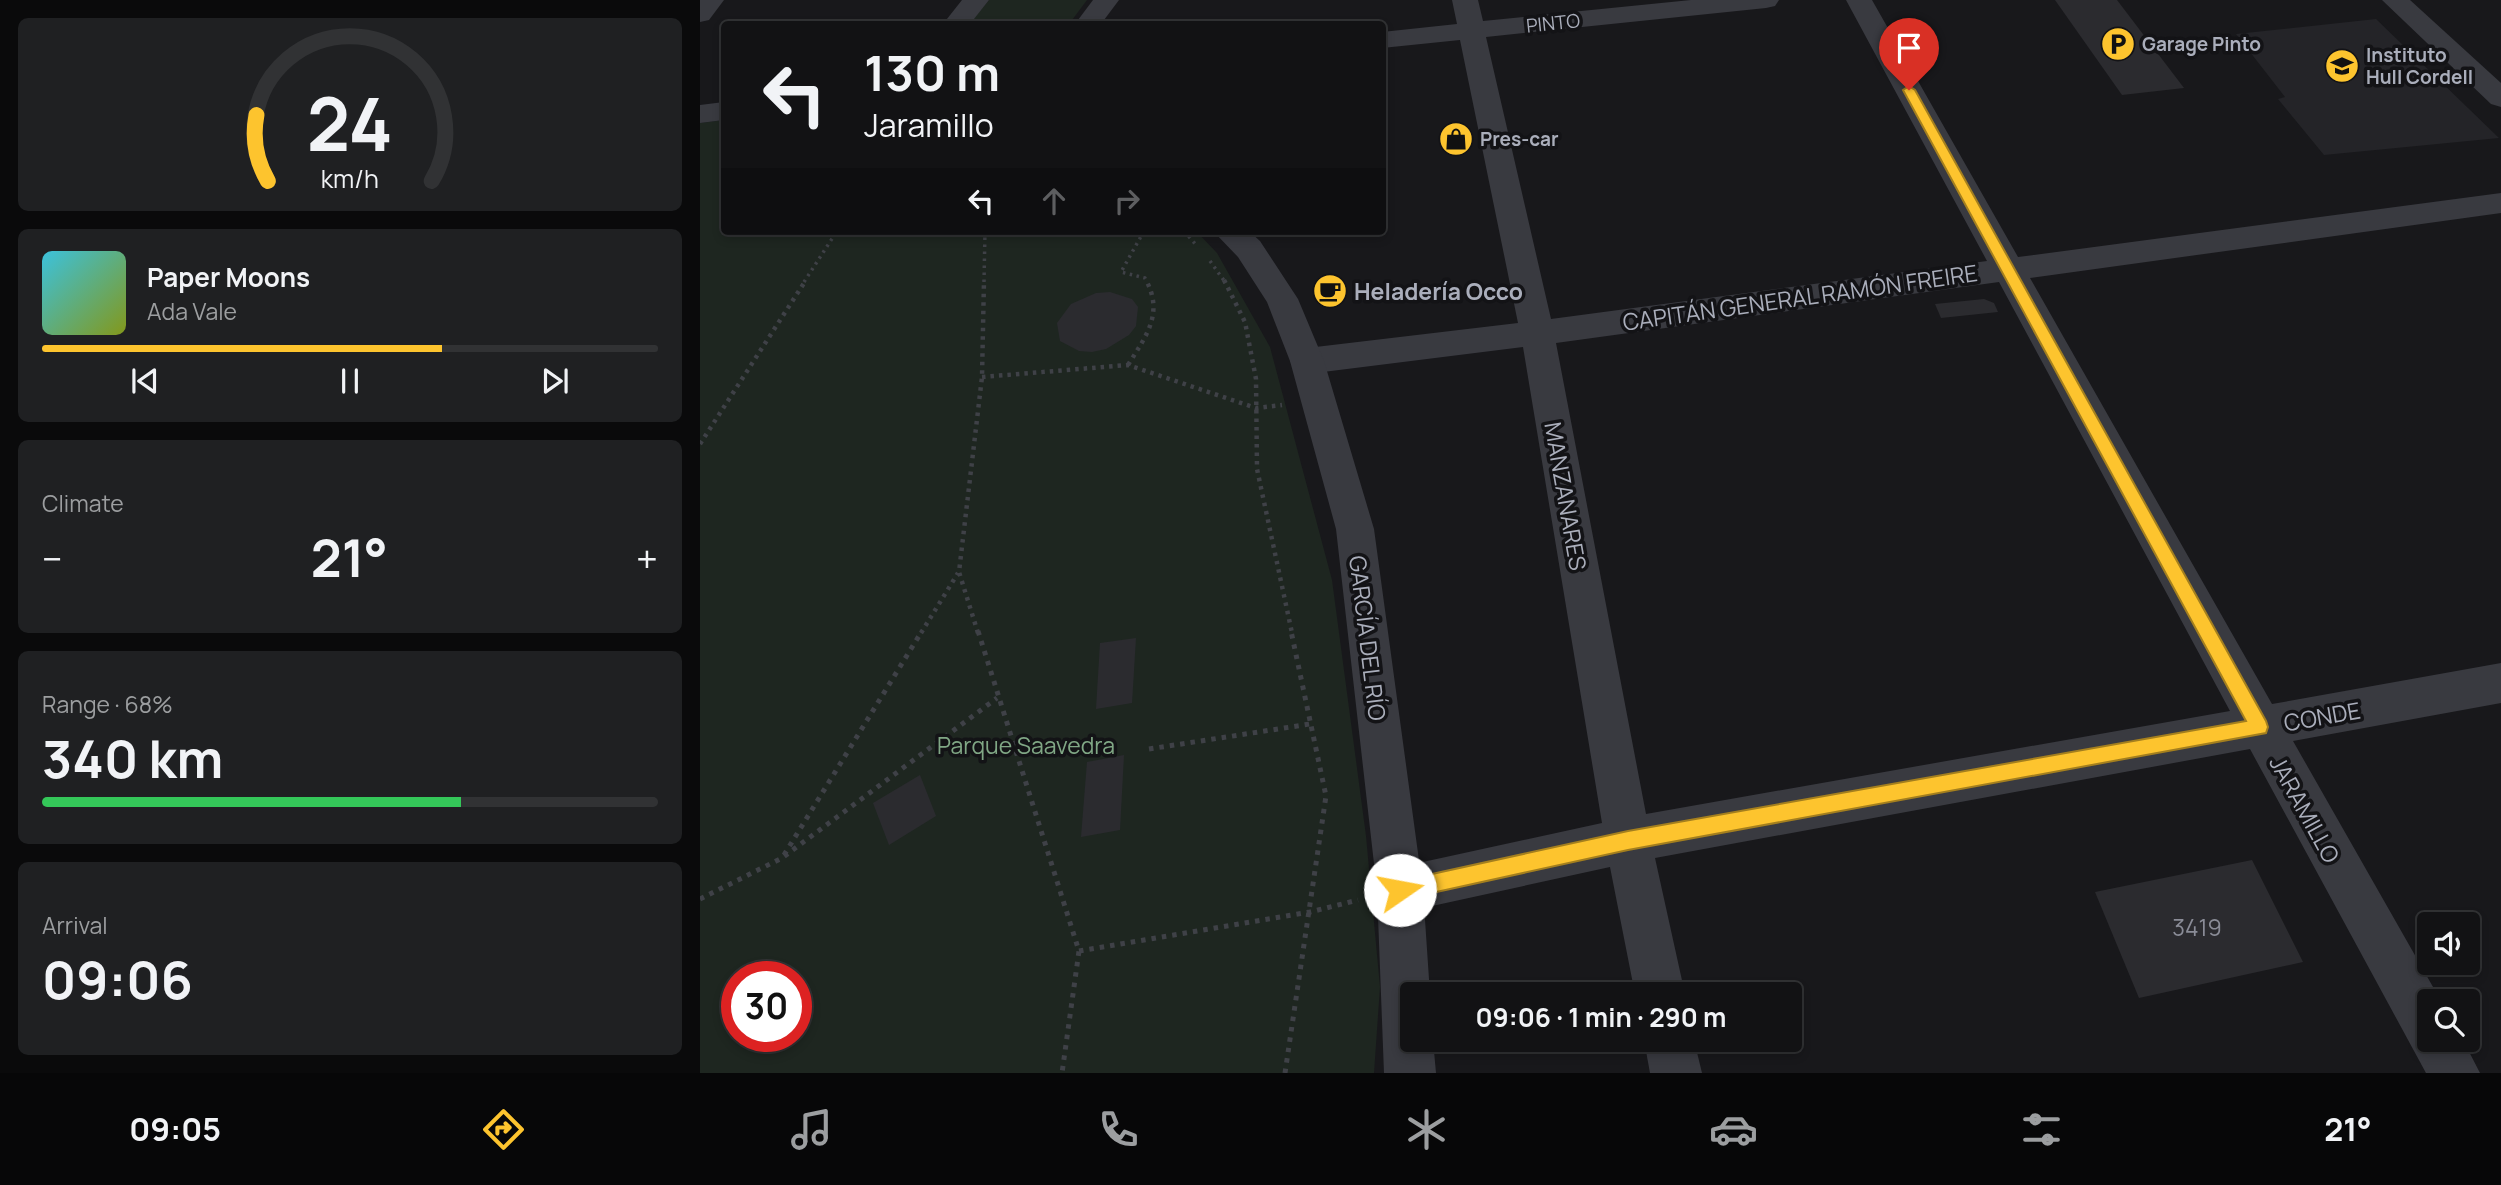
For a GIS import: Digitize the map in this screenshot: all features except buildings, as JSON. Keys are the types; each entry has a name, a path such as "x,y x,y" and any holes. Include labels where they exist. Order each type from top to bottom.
{"street":[{"path":"700,14 711,0"},
{"path":"958,21 976,0"},
{"path":"1090,21 1106,0"},
{"name":"PINTO","path":"1386,39 1469,16 1766,0"},
{"name":"JARAMILLO","path":"1859,0 2259,727 2417,1008"},
{"path":"2395,0 2501,98"},
{"name":"MANZANARES","path":"1469,16 1537,333 1628,840 1658,982"},
{"path":"700,114 721,111"},
{"name":"CAPITÁN GENERAL RAMÓN FREIRE","path":"1312,379 1537,333 2501,204"},
{"name":"GARCÍA DEL RÍO","path":"1211,245 1249,249 1282,299 1312,379 1355,529 1400,890 1410,1073"},
{"name":"CONDE","path":"1400,890 1628,840 2501,683"},
{"path":"1672,1052 1676,1073"},
{"path":"2442,1052 2454,1073"}],"path":[{"path":"700,444 834,235"},
{"path":"985,235 982,377 959,572 1079,951 1062,1073"},
{"path":"1128,365 1156,317 1155,298 1145,278 1121,272 1141,235"},
{"path":"1192,235 1211,245 1221,274 1245,322 1256,379 1257,469 1325,796 1285,1073"},
{"path":"982,377 1128,365 1256,408 1312,379"},
{"path":"782,858 959,572"},
{"path":"700,899 782,858 997,698"},
{"path":"1149,749 1310,724"},
{"path":"1079,951 1310,912 1400,890"}],"shaded area":[{"name":"Instituto Hull Cordell","path":"2376,19 2499,138 2324,155 2278,99 2285,97 2236,34"}],"green space":[{"path":"989,0 1087,0 1071,21 972,21"},
{"name":"Parque Saavedra","path":"721,120 721,235 1200,235 1217,253 1270,347 1332,580 1366,836 1380,987 1374,1073 700,1073 700,123"}],"place":[{"name":"Garage Pinto","path":"2118,44"},
{"name":"Instituto Hull Cordell","path":"2342,66"},
{"name":"Pres-car","path":"1456,139"},
{"name":"Heladería Occo","path":"1330,291"}],"route":[{"path":"1400,890 1628,840 2259,727 1909,90"}]}
